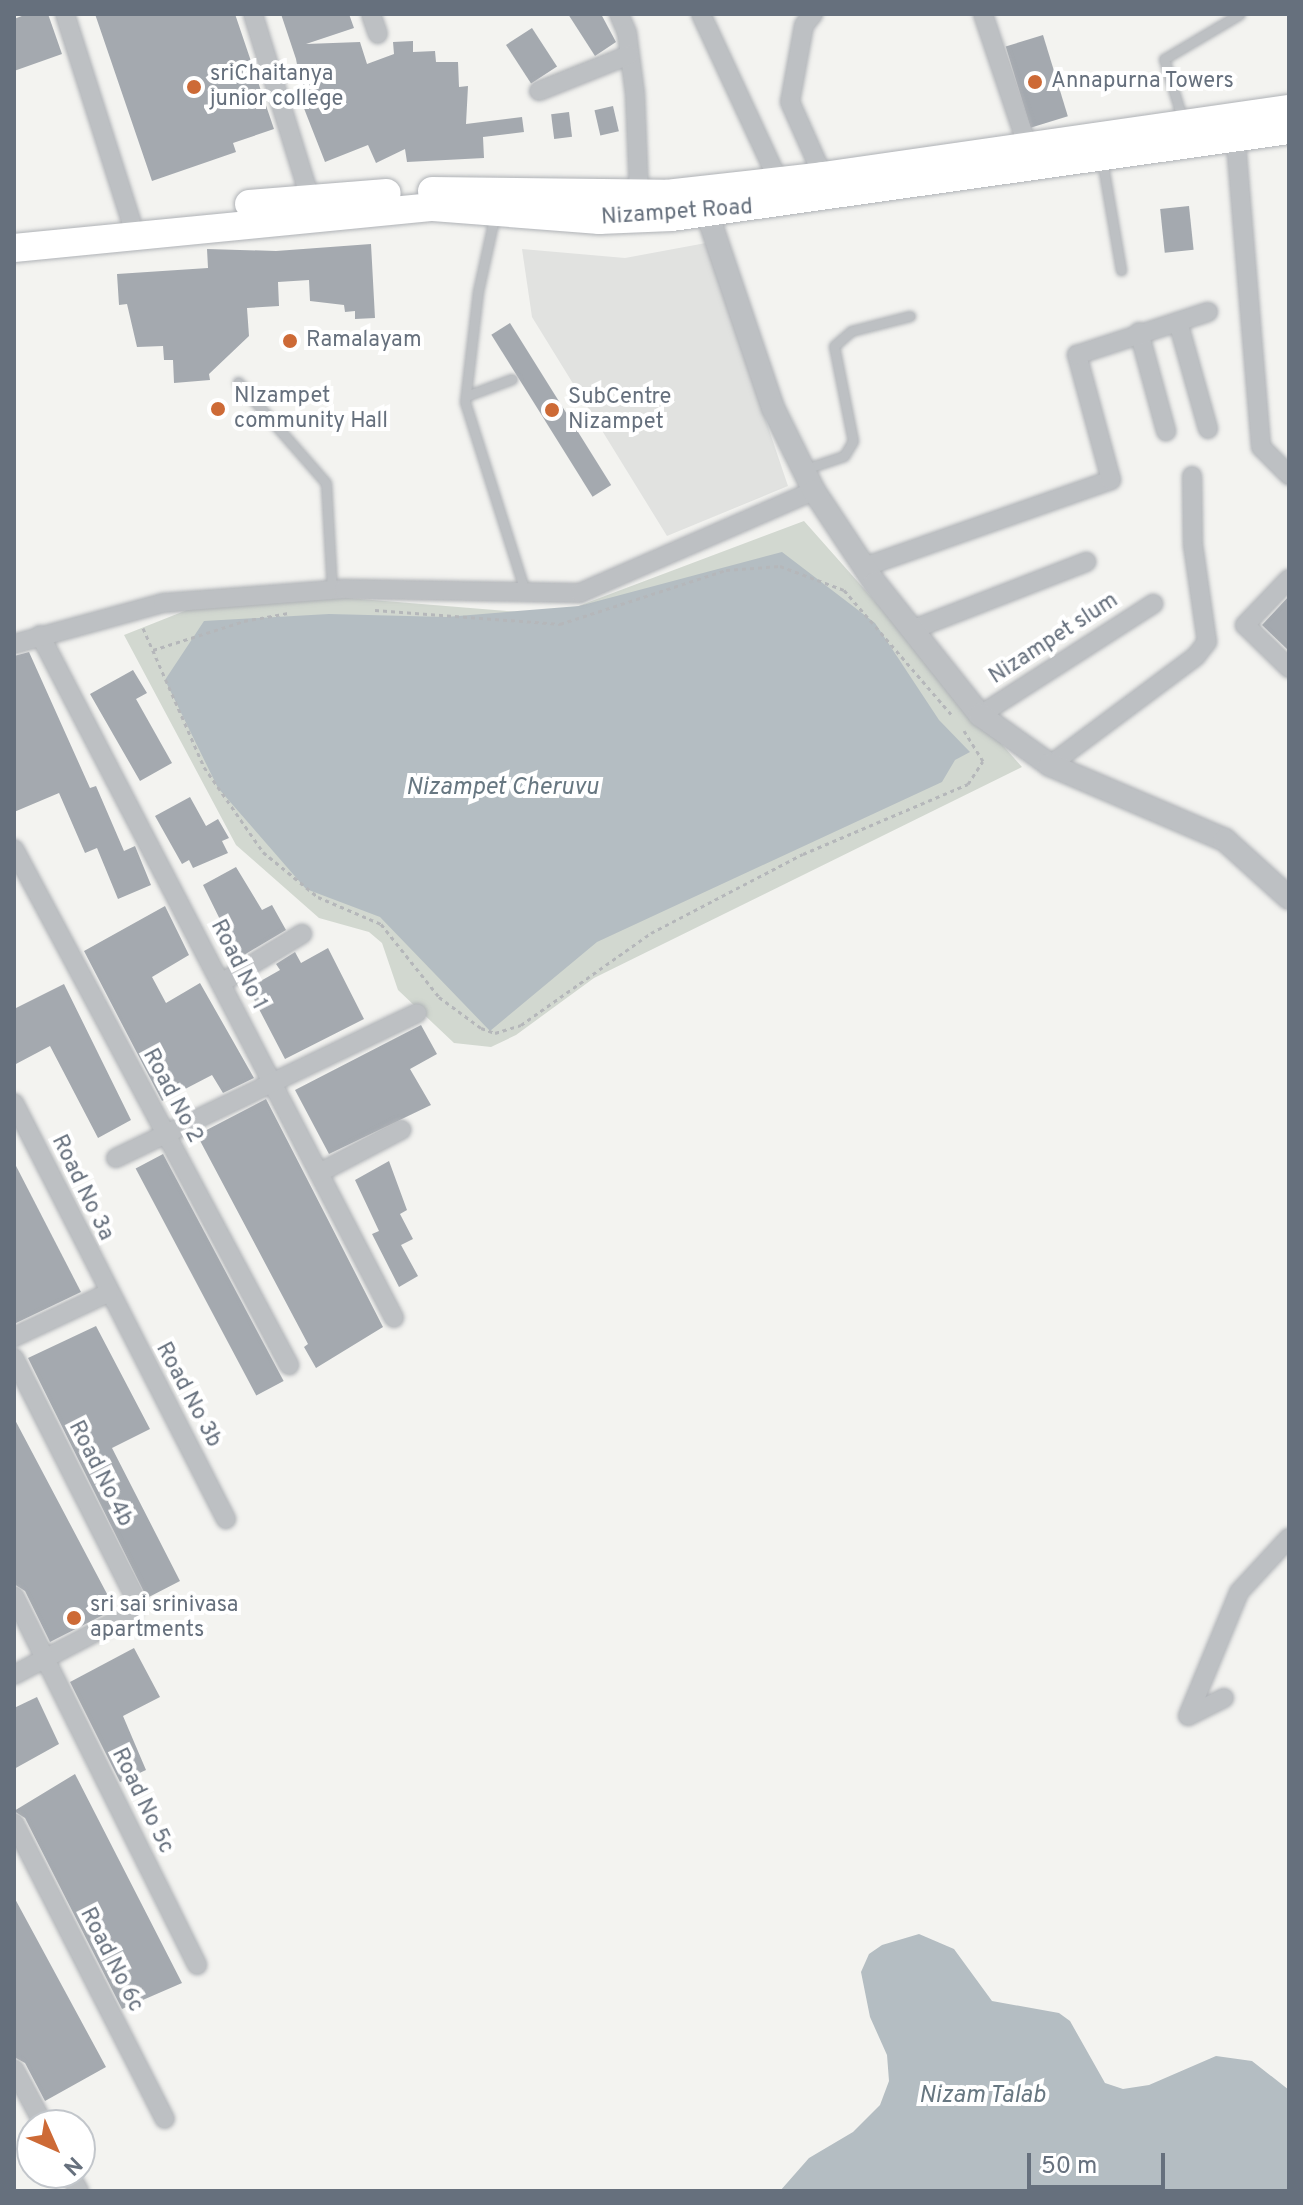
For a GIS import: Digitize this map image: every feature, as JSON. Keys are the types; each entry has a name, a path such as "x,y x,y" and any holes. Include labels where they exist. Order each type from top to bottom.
{"main road":[{"name":"Nizampet Road","path":"14,234 131,221 309,195 574,204 707,213 1102,157 1235,126 1289,109"},
{"name":"Nizampet Road","path":"14,248 282,219 433,207 496,210 574,204 639,193 779,182 1185,124 1289,130"}],"street":[{"path":"65,14 131,221"},
{"path":"253,14 309,195"},
{"path":"371,14 378,34"},
{"path":"619,14 629,55 639,193"},
{"path":"701,14 779,182"},
{"path":"813,14 804,25 790,102 823,176"},
{"path":"983,14 1028,148"},
{"path":"539,91 629,55"},
{"path":"1235,126 1261,447 1289,475"},
{"path":"707,213 773,408 814,491 864,567 980,715 1050,765 1225,840 1289,898"},
{"path":"864,567 1111,480 1078,359 1083,351 1208,312"},
{"path":"1178,322 1208,429"},
{"path":"1139,332 1166,431"},
{"path":"1050,765 1196,656 1207,642 1193,545 1192,476"},
{"path":"14,644 163,603 332,590 580,593 814,491"},
{"path":"914,629 1086,562"},
{"path":"1289,579 1245,625 1289,668"},
{"name":"Nizampet slum","path":"980,715 1153,604"},
{"name":"Road No 1","path":"40,635 394,1318"},
{"name":"Road No 2","path":"14,849 289,1365"},
{"path":"221,983 302,934"},
{"path":"116,1158 417,1013"},
{"name":"Road No 3a","path":"14,1103 108,1293"},
{"path":"319,1173 401,1130"},
{"path":"14,1337 108,1293"},
{"name":"Road No 3b","path":"108,1293 226,1519"},
{"name":"Road No 4b","path":"14,1358 135,1598 132,1613 44,1659"},
{"path":"1224,1698 1188,1716 1239,1592 1289,1538"},
{"name":"Road No 5c","path":"14,1596 197,1965"},
{"path":"14,1675 44,1659"},
{"name":"Road No 6c","path":"14,1823 165,2119"},
{"path":"14,2069 35,2109"}],"lane":[{"path":"1185,124 1164,59 1240,14"},
{"path":"1102,157 1121,270"},
{"path":"496,210 478,291 466,396 523,585"},
{"path":"804,469 844,456 853,441 834,346 851,331 910,316"},
{"path":"466,396 512,379"},
{"path":"238,382 326,483 332,590"}],"path":[{"path":"136,610 204,767 263,852 318,897 381,924 439,997 481,1028 495,1033 521,1025 651,933 803,854 968,784 983,761 974,742 858,602 803,571 754,565 726,570 560,624 361,609"},
{"path":"153,650 244,621 302,611"}],"shaded area":[{"path":"706,243 788,486 667,536 532,317 522,249 625,258"},
{"name":"Nizampet Cheruvu","path":"804,521 1022,767 594,978 516,1035 491,1047 454,1043 398,990 382,943 369,932 319,918 236,845 124,635 192,608 336,597 518,612 573,608"}],"water":[{"name":"Nizampet Cheruvu","path":"782,552 875,623 939,720 970,752 955,760 942,782 597,942 490,1031 380,917 306,889 218,788 165,680 204,621 329,614 446,617 579,606"},
{"name":"Nizam Talab","path":"919,1934 954,1949 992,2001 1059,2013 1070,2021 1105,2083 1123,2089 1149,2085 1216,2056 1252,2061 1289,2090 1289,2191 780,2191 809,2158 853,2132 880,2105 889,2081 887,2055 870,2017 861,1972 869,1954 882,1945"}],"building":[{"path":"27,14 48,14 62,54 14,71 14,19"},
{"name":"sriChaitanya junior college","path":"95,14 235,14 274,129 233,143 236,152 152,181"},
{"path":"281,14 349,14 354,28 306,44 360,42 367,64 394,54 393,42 413,41 413,52 435,51 436,62 458,62 459,87 468,86 466,124 522,117 524,132 483,137 484,158 407,162 405,149 376,163 368,145 325,162 296,88 301,86 296,59"},
{"path":"568,14 601,14 616,42 595,56"},
{"path":"532,28 557,67 531,83 506,45"},
{"name":"Annapurna Towers","path":"1043,35 1068,116 1031,128 1006,46"},
{"path":"613,106 619,131 600,136 594,110"},
{"path":"569,112 572,137 554,139 551,114"},
{"path":"1189,206 1194,250 1165,253 1160,209"},
{"path":"371,244 375,318 355,319 355,311 345,312 344,305 310,301 309,280 278,282 279,306 247,308 249,336 209,374 210,380 174,383 173,360 164,360 163,346 137,347 127,304 119,305 117,274 208,268 207,249 276,251"},
{"name":"SubCentre Nizampet","path":"510,323 611,485 593,497 491,335"},
{"path":"1289,596 1289,651 1262,625"},
{"path":"29,652 90,788 96,786 124,851 135,846 151,885 118,899 97,848 85,853 59,793 14,812 14,656"},
{"path":"133,670 147,693 136,699 172,763 140,781 90,694"},
{"path":"190,797 206,826 218,819 229,838 222,841 228,853 193,868 189,860 182,864 155,816"},
{"path":"236,867 262,910 272,905 286,930 239,958 203,885"},
{"path":"165,906 189,955 152,977 166,1003 200,983 254,1078 223,1093 212,1075 162,1101 84,951"},
{"path":"328,948 364,1019 285,1059 248,988 280,970 276,964 295,952 301,963"},
{"path":"64,984 131,1120 98,1138 50,1046 14,1065 14,1009"},
{"path":"421,1025 437,1054 410,1069 431,1105 329,1154 295,1090"},
{"path":"266,1099 383,1327 316,1368 304,1347 308,1344 197,1135"},
{"path":"163,1154 284,1381 256,1395 136,1169"},
{"path":"389,1161 407,1210 400,1214 413,1239 401,1245 418,1276 399,1287 372,1234 379,1231 355,1180"},
{"path":"14,1162 81,1292 14,1324"},
{"path":"96,1326 150,1429 112,1448 180,1581 147,1598 28,1358"},
{"path":"14,1418 115,1609 50,1642 25,1591 14,1584"},
{"path":"134,1648 160,1697 123,1716 146,1770 120,1782 70,1682"},
{"path":"37,1697 59,1744 14,1769 14,1708"},
{"path":"75,1774 182,1983 122,2009 25,1818 14,1811"},
{"path":"14,1897 106,2067 45,2101 25,2063 14,2057"}],"place":[{"name":"Annapurna Towers","path":"1035,82"},
{"name":"sriChaitanya junior college","path":"194,87"},
{"name":"Ramalayam","path":"290,341"},
{"name":"NIzampet community Hall","path":"218,409"},
{"name":"SubCentre Nizampet","path":"552,410"},
{"name":"sri sai srinivasa apartments","path":"74,1618"}]}
